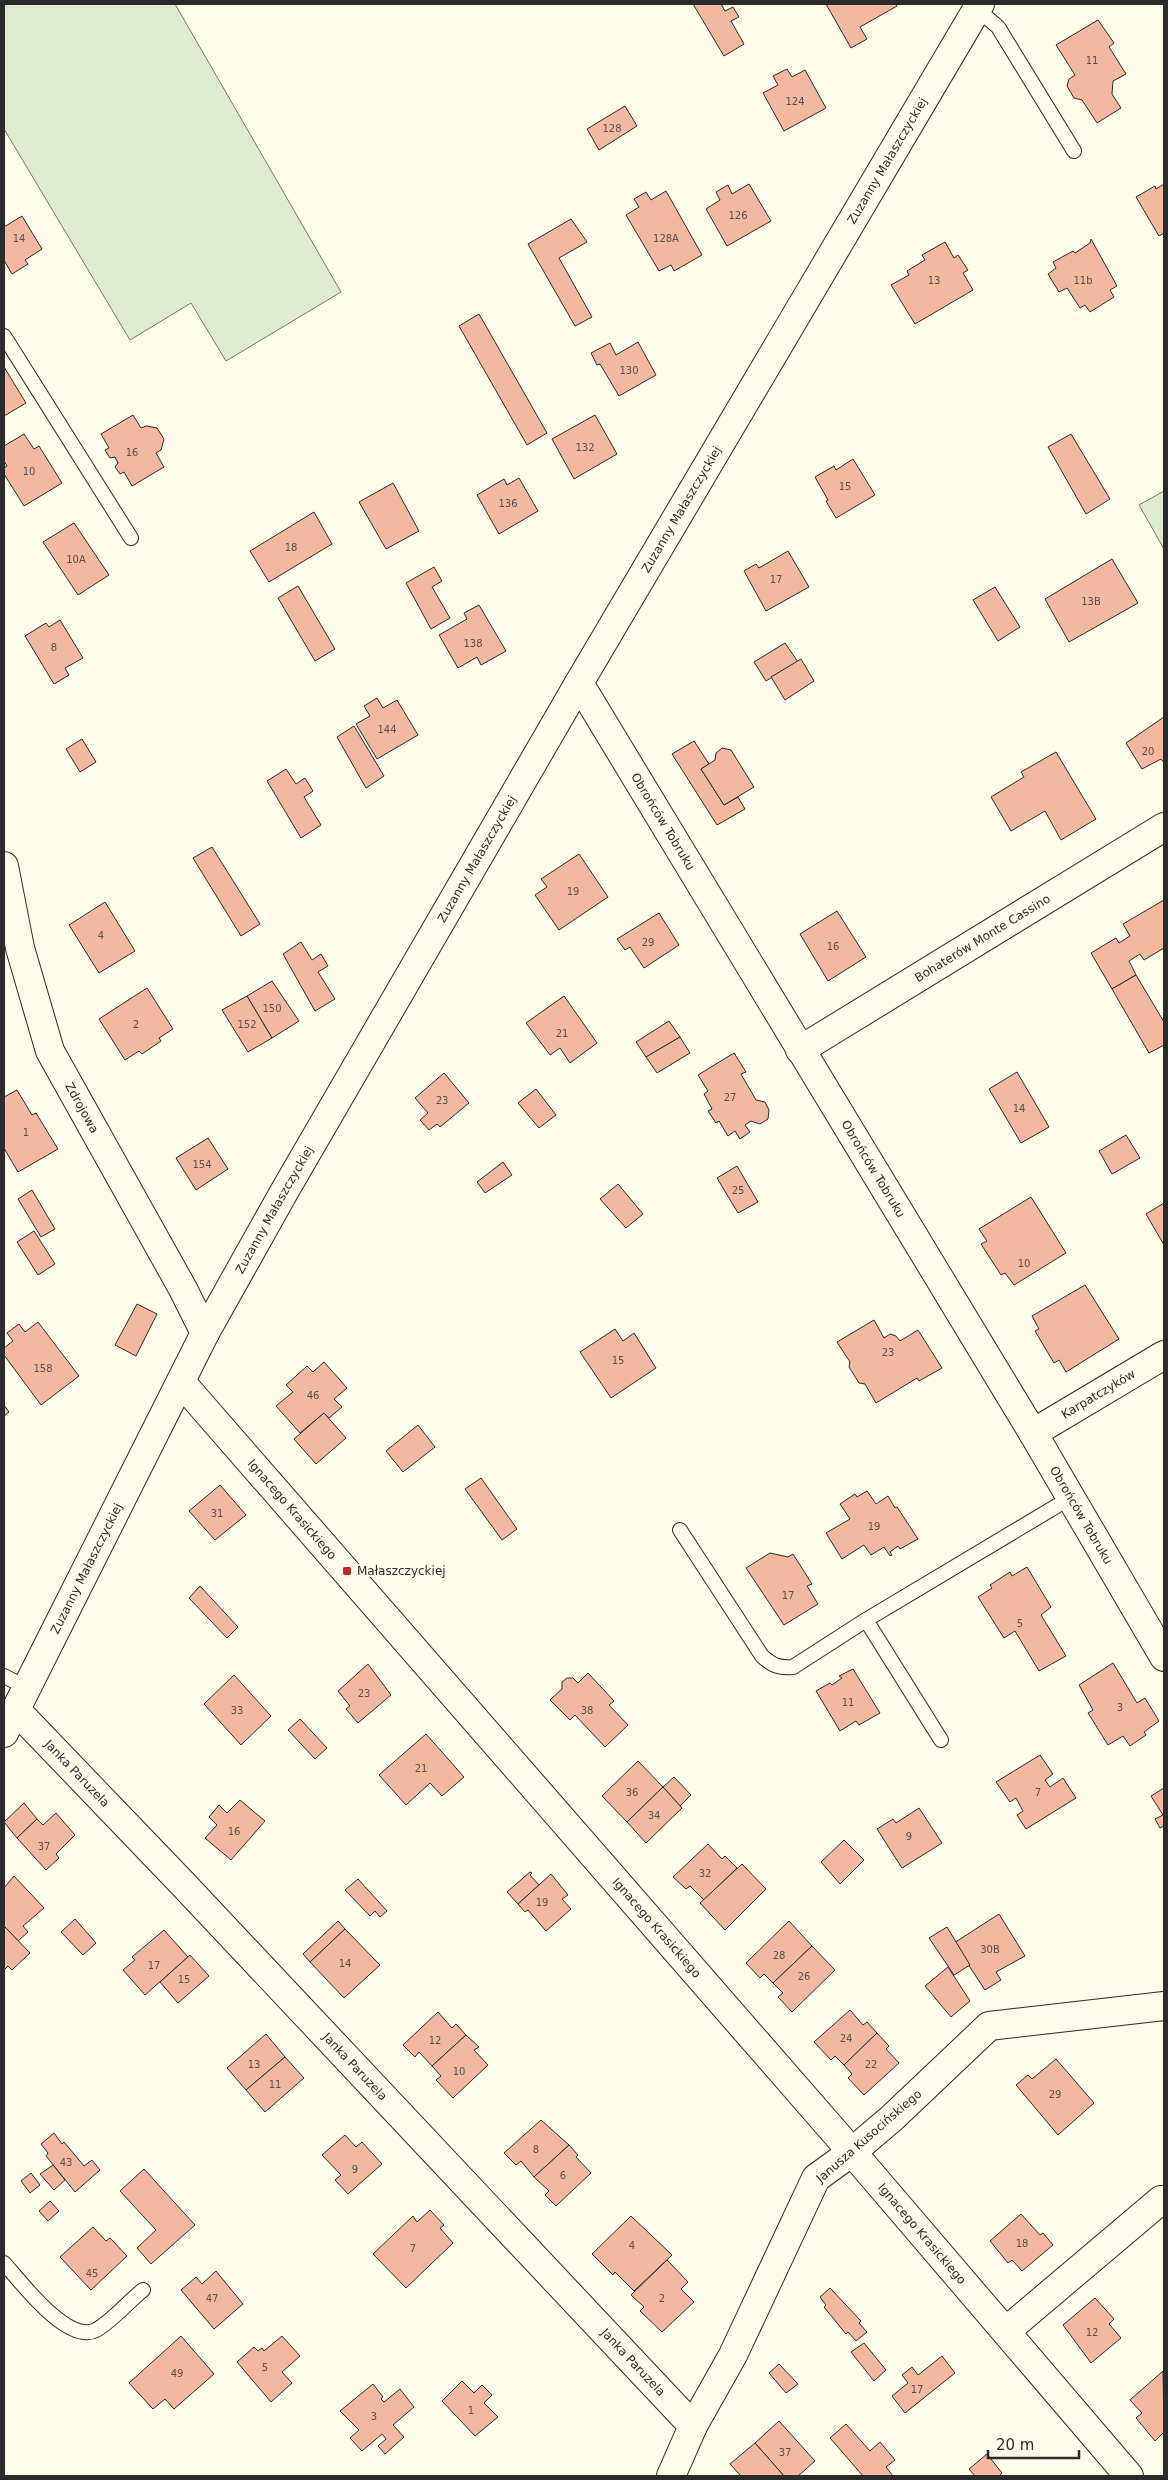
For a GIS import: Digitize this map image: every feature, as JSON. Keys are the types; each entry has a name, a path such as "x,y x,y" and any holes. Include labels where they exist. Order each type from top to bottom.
{"street":[{"name":"Zuzanny Małaszczyckiej","path":"13,1702 205,1333 284,1192 579,683 979,6"},
{"name":"Obrońców Tobruku","path":"579,683 1033,1433 1164,1656"},
{"name":"Bohaterów Monte Cassino","path":"800,1050 1164,827"},
{"name":"Zdrojowa","path":"4,866 20,948 50,1051 183,1288 205,1333"},
{"name":"Karpatczyków","path":"1033,1433 1164,1355"},
{"name":"Ignacego Krasickiego","path":"181,1382 852,2152 1129,2476"},
{"name":"Janka Paruzela","path":"13,1702 693,2426"},
{"name":"Janusza Kusocińskiego","path":"671,2476 693,2426 733,2355 816,2178 852,2152 989,2026 1164,2006"},
{"path":"1006,2331 1161,2200"}],"lane":[{"path":"979,6 998,27 1074,151"},
{"path":"4,336 130,538"},
{"path":"680,1530 762,1656 774,1666 781,1668 793,1667 866,1620 1070,1498"},
{"path":"866,1620 941,1740"},
{"path":"4,2263 49,2312 63,2324 84,2332 95,2330 143,2290"}],"green space":[{"path":"4,4 175,4 341,292 226,361 191,303 130,340 4,129"},
{"path":"1164,491 1164,549 1139,505"}],"building":[{"path":"693,4 721,4 725,11 733,7 739,17 731,21 744,44 724,56"},
{"path":"826,4 896,4 897,6 860,27 867,39 851,48"},
{"path":"1098,20 1114,43 1109,47 1126,74 1113,81 1112,94 1121,108 1097,123 1082,100 1074,98 1067,86 1069,79 1075,75 1056,45"},
{"path":"787,69 792,77 805,70 826,108 784,131 763,93 778,85 773,76"},
{"path":"625,106 637,126 599,150 587,129"},
{"path":"749,184 771,221 727,246 706,209 720,200 716,192 728,185 732,194"},
{"path":"1164,184 1164,233 1159,236 1136,197 1155,186 1156,189"},
{"path":"666,191 702,255 674,271 671,265 659,271 626,215 639,207 634,199 646,192 651,200"},
{"path":"22,216 42,249 25,260 28,264 12,274 4,260 4,227"},
{"path":"571,219 587,242 559,258 592,317 575,326 528,244"},
{"path":"1091,239 1117,286 1110,290 1114,297 1090,312 1085,305 1080,308 1067,288 1059,292 1048,274 1056,268 1053,262 1073,251 1075,253 1090,243"},
{"path":"945,242 954,258 958,255 968,270 963,273 973,290 915,324 891,285 909,275 907,271 925,260 922,255"},
{"path":"479,314 547,433 527,445 459,326"},
{"path":"638,342 656,375 619,396 600,364 597,365 591,353 610,343 616,355"},
{"path":"4,367 26,403 4,416"},
{"path":"133,415 141,428 146,426 157,428 164,439 161,450 156,453 164,467 132,486 124,472 120,474 115,467 118,463 115,457 110,458 105,450 109,448 101,434"},
{"path":"595,415 617,454 574,479 552,439"},
{"path":"24,434 34,449 39,446 62,483 24,506 4,474 4,468 7,466 4,461 4,446"},
{"path":"1071,434 1110,499 1086,514 1048,447"},
{"path":"853,459 875,495 836,518 815,477 834,466 836,470"},
{"path":"519,478 538,511 499,534 477,495 504,479 507,485"},
{"path":"393,483 419,531 386,549 359,502"},
{"path":"314,512 332,544 269,582 250,551"},
{"path":"74,523 109,575 78,595 43,542"},
{"path":"788,551 809,587 766,611 744,571 756,564 759,568"},
{"path":"1112,559 1138,603 1069,642 1045,599"},
{"path":"434,567 442,581 432,587 450,618 431,629 406,583"},
{"path":"298,586 335,649 315,661 278,598"},
{"path":"995,587 1020,627 998,641 973,600"},
{"path":"479,605 506,651 481,665 477,657 458,668 439,635 467,619 464,613"},
{"path":"60,620 83,658 65,668 69,675 54,684 25,636 46,623 49,627"},
{"path":"785,643 798,662 766,681 754,662"},
{"path":"801,659 814,681 785,700 771,677"},
{"path":"377,698 383,708 397,700 418,735 377,759 356,724 370,716 364,706"},
{"path":"1164,717 1164,763 1161,759 1142,769 1126,743"},
{"path":"354,726 384,776 366,788 337,737"},
{"path":"82,739 96,762 80,772 66,749"},
{"path":"694,741 709,764 701,769 724,805 738,797 745,809 717,825 672,754"},
{"path":"722,748 731,750 754,787 724,805 701,769 715,760 716,753"},
{"path":"1056,752 1096,819 1061,840 1045,811 1011,831 991,797 1024,777 1021,772"},
{"path":"286,769 296,784 305,778 313,791 304,797 321,825 301,838 267,781"},
{"path":"212,847 260,924 241,936 193,858"},
{"path":"579,854 608,897 559,930 535,895 547,887 541,879"},
{"path":"1164,900 1164,948 1144,960 1140,954 1129,961 1136,975 1112,989 1091,953 1116,938 1119,943 1130,936 1123,924"},
{"path":"105,902 135,951 99,973 69,925"},
{"path":"837,911 866,957 828,981 800,934"},
{"path":"659,913 679,945 644,968 630,947 625,950 617,939"},
{"path":"301,942 312,960 321,954 328,966 318,972 335,999 315,1011 283,954"},
{"path":"1136,975 1164,1022 1164,1045 1149,1053 1112,989"},
{"path":"272,981 299,1021 272,1038 247,996"},
{"path":"147,988 173,1029 159,1038 161,1041 142,1054 139,1051 125,1060 99,1019"},
{"path":"247,996 272,1038 248,1052 222,1010"},
{"path":"564,996 597,1043 570,1063 560,1048 550,1055 526,1023"},
{"path":"669,1021 680,1037 646,1057 636,1042"},
{"path":"680,1037 690,1053 657,1073 646,1057"},
{"path":"734,1053 746,1072 741,1074 756,1100 765,1102 769,1110 768,1119 760,1124 751,1121 745,1125 750,1132 740,1139 735,1131 728,1136 719,1121 716,1123 708,1111 712,1109 704,1094 708,1091 698,1075"},
{"path":"1017,1072 1049,1127 1021,1143 989,1089"},
{"path":"444,1073 469,1103 440,1127 437,1124 429,1130 420,1120 428,1113 415,1098"},
{"path":"536,1089 556,1115 539,1128 518,1103"},
{"path":"17,1090 32,1115 36,1113 58,1149 18,1172 4,1148 4,1097"},
{"path":"1126,1135 1140,1158 1112,1174 1099,1151"},
{"path":"208,1138 228,1169 196,1190 176,1158"},
{"path":"503,1162 512,1175 485,1193 477,1182"},
{"path":"737,1166 758,1202 738,1213 717,1178"},
{"path":"618,1184 643,1214 626,1228 600,1199"},
{"path":"32,1190 55,1229 41,1237 18,1199"},
{"path":"1031,1197 1066,1253 1014,1285 1005,1273 1001,1275 981,1244 987,1241 979,1229"},
{"path":"1164,1203 1164,1245 1146,1214"},
{"path":"34,1231 55,1264 38,1275 17,1242"},
{"path":"1085,1285 1119,1339 1066,1372 1059,1360 1054,1363 1035,1331 1039,1329 1032,1316"},
{"path":"137,1304 157,1314 136,1356 115,1345"},
{"path":"874,1320 884,1338 890,1334 896,1336 900,1341 918,1330 942,1368 919,1381 917,1378 876,1403 865,1384 859,1383 849,1367 850,1362 837,1342"},
{"path":"38,1322 79,1376 41,1405 4,1355 4,1348 13,1341 7,1333 19,1324 25,1332"},
{"path":"615,1329 623,1341 634,1333 656,1368 611,1398 580,1352"},
{"path":"324,1362 347,1388 334,1399 342,1407 329,1418 324,1413 300,1433 276,1406 293,1392 286,1385 307,1366 313,1372"},
{"path":"4,1405 9,1412 4,1416"},
{"path":"324,1413 346,1438 316,1464 294,1439"},
{"path":"418,1425 435,1447 403,1472 386,1451"},
{"path":"481,1478 517,1529 502,1540 465,1489"},
{"path":"220,1485 246,1515 215,1540 189,1511"},
{"path":"867,1491 876,1504 888,1496 918,1539 900,1549 898,1546 890,1552 892,1555 890,1556 884,1547 871,1555 864,1545 842,1559 826,1533 850,1519 840,1504 855,1494 857,1497"},
{"path":"770,1553 788,1557 793,1554 812,1584 807,1586 818,1604 784,1625 746,1568"},
{"path":"1027,1567 1051,1607 1041,1615 1066,1656 1039,1671 1015,1631 1004,1638 978,1597 992,1588 990,1585 1010,1572 1012,1576"},
{"path":"200,1586 238,1627 227,1638 189,1598"},
{"path":"1113,1663 1137,1703 1145,1698 1159,1721 1144,1732 1146,1735 1130,1746 1123,1736 1108,1745 1088,1713 1093,1710 1079,1685"},
{"path":"368,1664 391,1695 358,1723 346,1709 350,1706 338,1691"},
{"path":"853,1669 880,1713 859,1725 856,1721 840,1731 816,1691 830,1683 832,1685 842,1678 839,1676"},
{"path":"588,1673 614,1701 609,1705 628,1725 605,1747 575,1715 570,1720 550,1700 562,1689 562,1682 567,1678 573,1678 578,1683"},
{"path":"234,1675 271,1716 241,1745 204,1704"},
{"path":"300,1719 327,1748 315,1759 288,1730"},
{"path":"426,1734 464,1777 442,1796 430,1783 406,1805 379,1775"},
{"path":"1040,1755 1053,1774 1045,1780 1050,1787 1063,1778 1076,1798 1026,1829 1017,1815 1023,1811 1016,1798 1010,1802 996,1782"},
{"path":"638,1761 663,1787 627,1822 602,1796"},
{"path":"674,1777 691,1795 680,1806 663,1787"},
{"path":"663,1787 682,1808 646,1843 627,1822"},
{"path":"1164,1788 1164,1826 1160,1828 1155,1819 1163,1815 1151,1796"},
{"path":"240,1800 265,1821 231,1860 205,1838 217,1825 209,1817 219,1805 227,1813"},
{"path":"24,1803 37,1819 17,1838 4,1822"},
{"path":"919,1808 942,1843 902,1868 877,1829 893,1819 896,1823"},
{"path":"56,1813 75,1835 56,1854 59,1858 46,1870 17,1838 37,1819 43,1825"},
{"path":"844,1840 864,1860 840,1884 821,1862"},
{"path":"708,1844 722,1859 725,1856 737,1868 704,1900 690,1886 686,1889 673,1877"},
{"path":"742,1864 766,1889 725,1930 700,1903"},
{"path":"530,1872 532,1873 530,1875 539,1885 518,1904 507,1892"},
{"path":"551,1874 568,1895 562,1899 571,1909 546,1931 528,1910 525,1912 518,1904"},
{"path":"14,1876 44,1908 23,1926 28,1932 18,1941 4,1926 4,1888"},
{"path":"358,1879 387,1911 380,1917 375,1911 370,1916 345,1890"},
{"path":"999,1914 1025,1956 996,1972 1001,1980 985,1990 954,1943"},
{"path":"75,1919 96,1943 83,1955 61,1932"},
{"path":"338,1921 345,1929 310,1962 303,1954"},
{"path":"789,1921 812,1946 773,1983 764,1974 760,1978 746,1963"},
{"path":"4,1926 30,1953 12,1970 8,1966 4,1970"},
{"path":"947,1927 970,1965 954,1975 929,1938"},
{"path":"345,1929 380,1965 344,1998 310,1962"},
{"path":"164,1930 188,1957 145,1995 123,1970 135,1960 132,1957"},
{"path":"812,1946 835,1970 792,2012 778,1997 783,1993 773,1983"},
{"path":"190,1955 209,1976 178,2003 160,1982"},
{"path":"948,1967 970,2001 951,2017 925,1986"},
{"path":"850,2010 863,2025 867,2022 877,2033 844,2065 835,2056 831,2060 814,2042"},
{"path":"438,2012 452,2028 456,2024 466,2035 432,2066 419,2052 415,2057 403,2045"},
{"path":"877,2033 889,2046 886,2049 899,2063 864,2095 848,2078 852,2074 844,2065"},
{"path":"266,2034 285,2057 246,2090 227,2068"},
{"path":"466,2035 479,2047 474,2050 488,2065 453,2098 436,2080 441,2076 432,2066"},
{"path":"285,2057 304,2078 265,2112 246,2090"},
{"path":"1056,2059 1094,2103 1058,2135 1016,2085 1028,2075 1032,2079"},
{"path":"541,2120 569,2145 534,2177 521,2161 516,2165 504,2153"},
{"path":"54,2133 84,2166 92,2160 100,2170 75,2192 46,2156 48,2153 41,2144"},
{"path":"345,2135 356,2147 362,2142 382,2164 348,2194 335,2180 341,2175 322,2155"},
{"path":"569,2145 578,2155 576,2157 591,2173 556,2206 545,2195 549,2191 534,2177"},
{"path":"53,2165 65,2180 54,2190 40,2174"},
{"path":"144,2169 195,2225 151,2264 137,2248 156,2230 120,2191"},
{"path":"31,2173 40,2185 30,2193 21,2181"},
{"path":"50,2201 59,2211 48,2221 39,2211"},
{"path":"430,2210 444,2225 440,2228 453,2243 406,2288 373,2254 413,2216 417,2222"},
{"path":"1021,2214 1040,2235 1043,2233 1053,2245 1022,2271 1012,2260 1008,2263 990,2241"},
{"path":"631,2216 672,2255 634,2291 615,2272 613,2275 592,2254"},
{"path":"93,2227 106,2241 110,2238 127,2256 91,2290 60,2257"},
{"path":"667,2260 688,2282 681,2289 694,2302 662,2332 640,2311 644,2307 631,2295"},
{"path":"216,2271 243,2304 214,2329 181,2290 196,2277 202,2284"},
{"path":"830,2288 861,2321 859,2323 867,2332 856,2341 848,2332 846,2334 824,2307 826,2305 820,2297"},
{"path":"1095,2298 1114,2319 1109,2324 1121,2338 1091,2363 1063,2325"},
{"path":"181,2336 214,2374 174,2409 165,2399 153,2409 129,2383"},
{"path":"282,2336 300,2356 282,2372 292,2383 271,2402 237,2362 254,2347 258,2351 262,2348 264,2351"},
{"path":"864,2343 886,2370 874,2381 851,2352"},
{"path":"942,2356 955,2373 905,2413 892,2396 908,2383 902,2375 912,2367 918,2375"},
{"path":"779,2364 798,2384 786,2393 769,2373"},
{"path":"1163,2371 1164,2432 1155,2441 1136,2418 1142,2413 1130,2400"},
{"path":"462,2381 474,2393 482,2385 492,2395 484,2403 498,2417 475,2436 442,2401"},
{"path":"373,2384 383,2397 381,2399 384,2402 400,2389 414,2407 393,2425 404,2437 385,2454 378,2446 386,2439 382,2434 362,2451 350,2438 359,2430 340,2411"},
{"path":"779,2421 815,2461 798,2476 784,2476 755,2443"},
{"path":"846,2424 870,2451 880,2442 895,2460 886,2467 893,2476 863,2476 830,2438"},
{"path":"755,2443 784,2476 741,2476 730,2464"},
{"path":"987,2454 1002,2473 999,2476 975,2476 969,2469"}],"place":[{"name":"Małaszczyckiej","path":"347,1571"}]}
